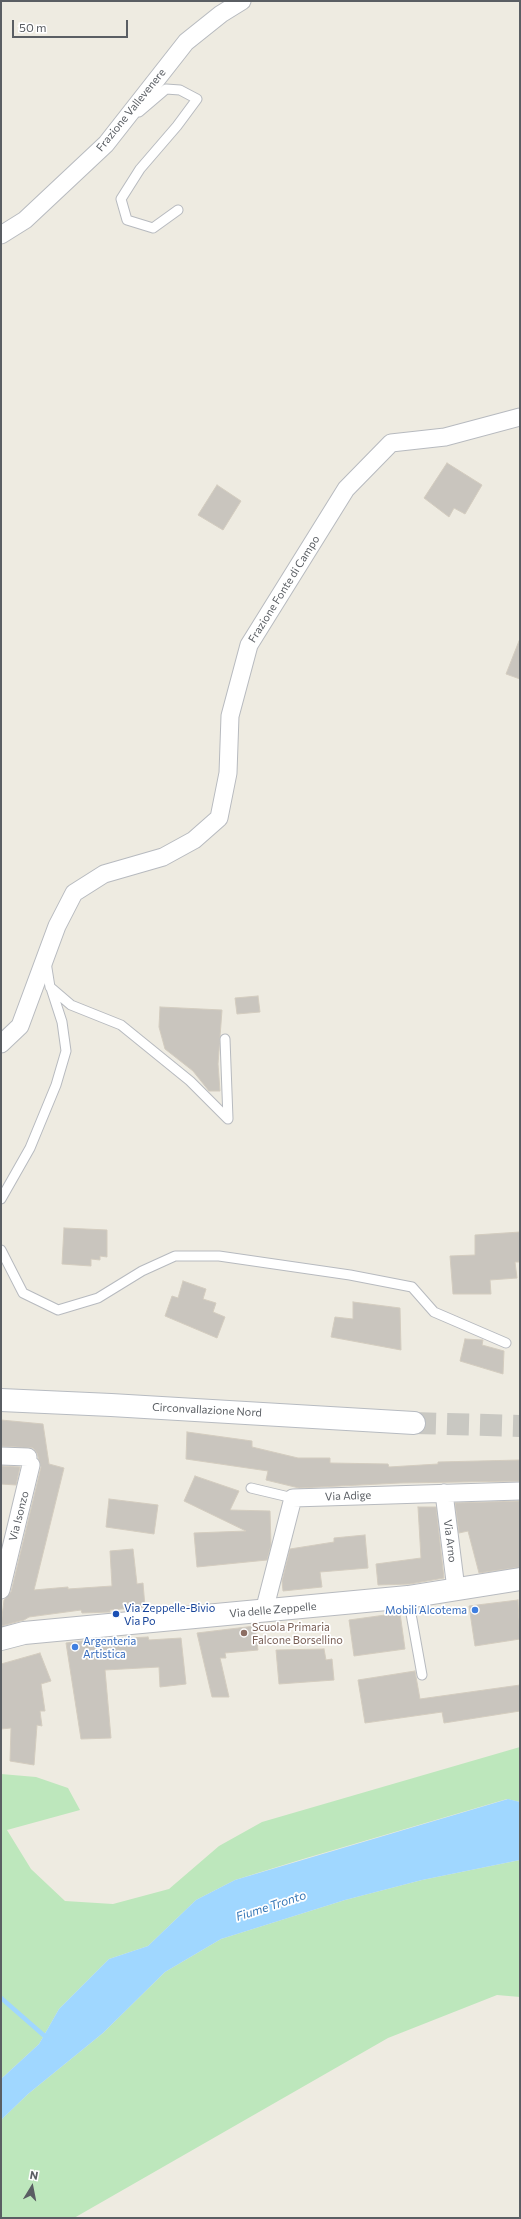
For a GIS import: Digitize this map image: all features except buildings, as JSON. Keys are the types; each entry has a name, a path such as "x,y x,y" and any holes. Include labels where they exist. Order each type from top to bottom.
{"street":[{"name":"Frazione Vallevenere","path":"1,235 25,220 106,144 186,42 221,14 242,1"},
{"name":"Frazione Fonte di Campo","path":"1,1044 20,1026 57,926 74,893 104,874 163,857 194,840 219,818 228,772 230,716 249,645 346,488 391,443 445,437 520,417"},
{"name":"Circonvallazione Nord","path":"1,1400 111,1404 414,1423"},
{"name":"Via Isonzo","path":"1,1456 30,1461 1,1590"},
{"name":"Via Adige","path":"293,1498 520,1490"},
{"name":"Via Arno","path":"444,1493 456,1589"},
{"path":"264,1611 293,1498"},
{"name":"Via delle Zeppelle","path":"1,1639 24,1633 408,1597 520,1579"}],"lane":[{"path":"113,134 166,89 180,90 197,99 177,126 140,169 121,199 127,220 153,228 178,210"},
{"path":"1,1200 30,1148 56,1085 66,1051 62,1022 50,987 46,959"},
{"path":"50,987 71,1005 121,1025 190,1081 228,1120 225,1039"},
{"path":"1,1250 23,1293 58,1310 98,1298 142,1271 175,1256 219,1256 350,1275 412,1287 434,1312 506,1343"},
{"path":"251,1488 293,1498"},
{"path":"408,1597 422,1674"}],"green space":[{"path":"520,1747 520,1802 507,1799 303,1859 235,1880 196,1900 148,1946 109,1959 59,2009 39,2044 1,2079 1,1774 36,1777 68,1788 80,1810 7,1830 31,1869 65,1901 113,1904 169,1889 219,1846 262,1822"},
{"path":"520,1860 520,1997 497,1995 388,2038 74,2218 1,2218 1,2120 28,2094 103,2033 165,1972 221,1939 345,1900 422,1880"}],"water":[{"name":"Fiume Tronto","path":"508,1799 520,1802 520,1860 422,1880 345,1900 221,1939 165,1972 103,2033 28,2094 1,2120 1,2079 39,2044 59,2009 109,1959 148,1946 196,1900 235,1880"}],"waterway":[{"path":"1,1998 48,2039"}],"tunnel":[{"path":"414,1423 520,1426"}],"place":[{"name":"Mobili Alcotema","path":"475,1610"},
{"name":"Via Zeppelle-Bivio Via Po","path":"116,1614"},
{"name":"Scuola Primaria Falcone Borsellino","path":"244,1633"},
{"name":"Argenteria Artistica","path":"75,1647"}]}
